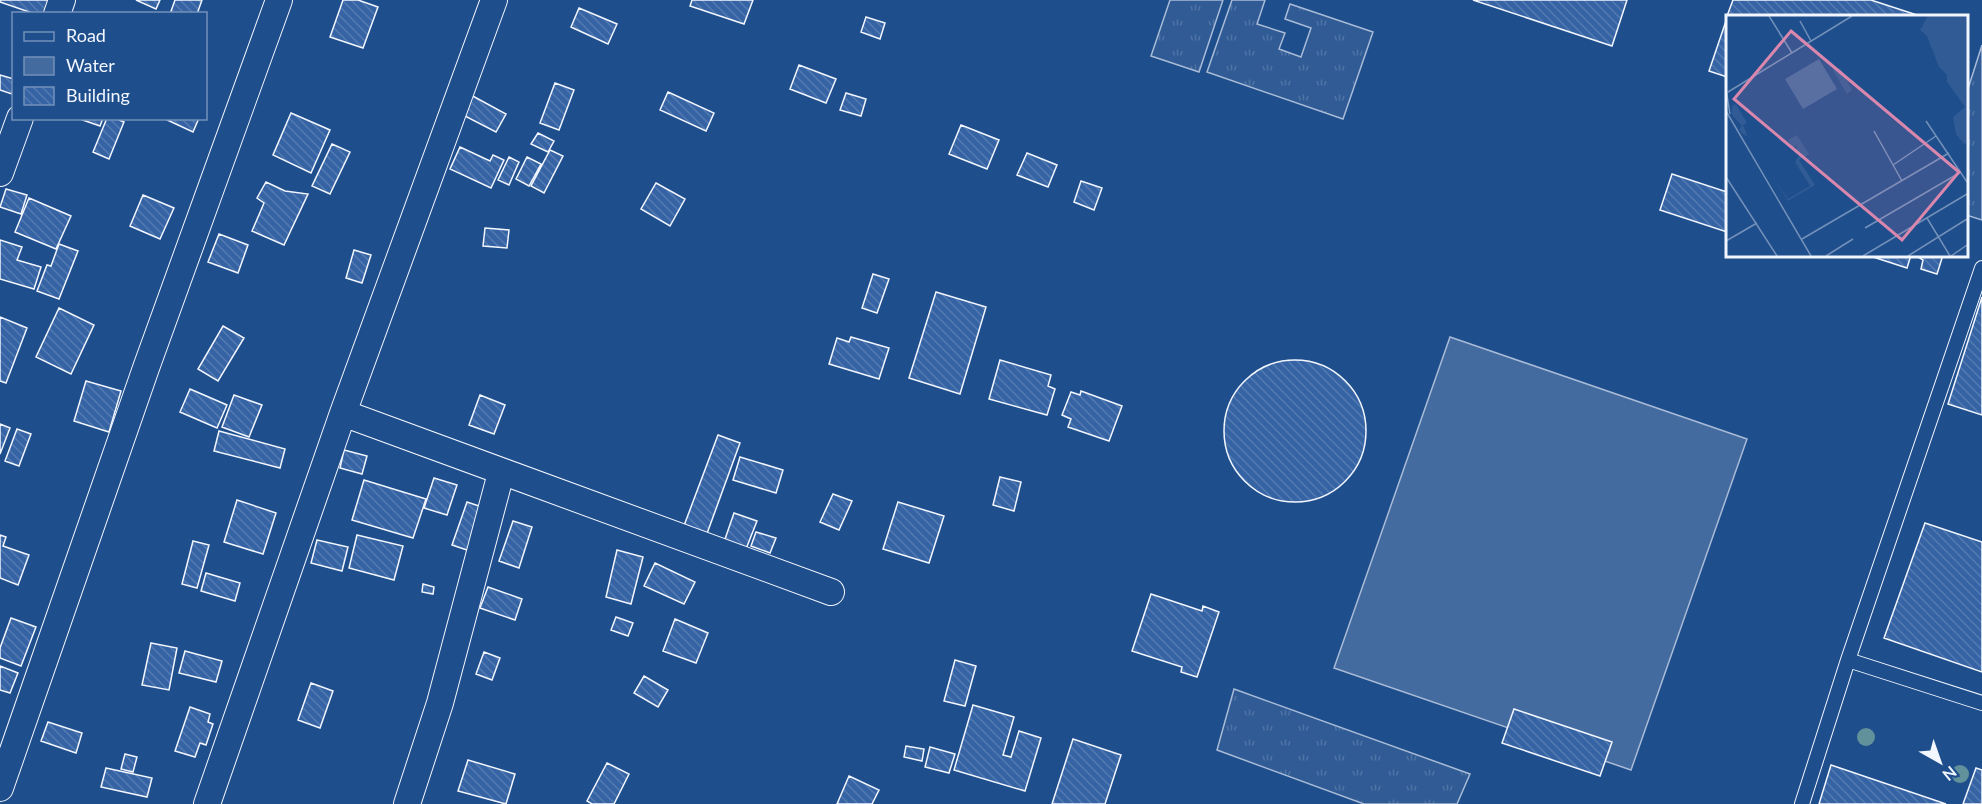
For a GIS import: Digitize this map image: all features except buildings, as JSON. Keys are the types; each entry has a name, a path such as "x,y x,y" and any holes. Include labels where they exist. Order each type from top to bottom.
{"street":[{"path":"0,788 146,368 279,0"},
{"path":"207,804 343,414 494,0"},
{"path":"0,173 19,120"},
{"path":"343,414 831,592"},
{"path":"407,804 440,703 501,473"}],"lane":[{"path":"1802,804 1848,660 1982,268"},
{"path":"1848,660 1982,703"}],"green space":[{"path":"1170,0 1223,0 1199,72 1151,56"},
{"path":"1232,0 1265,0 1257,24 1285,33 1279,49 1301,57 1311,28 1285,19 1290,4 1373,32 1343,119 1207,72"},
{"path":"1982,45 1982,220 1967,215 1967,92"},
{"path":"1234,689 1470,774 1457,804 1364,804 1217,750"}],"water":[{"path":"1450,337 1747,439 1631,770 1334,668"}]}
